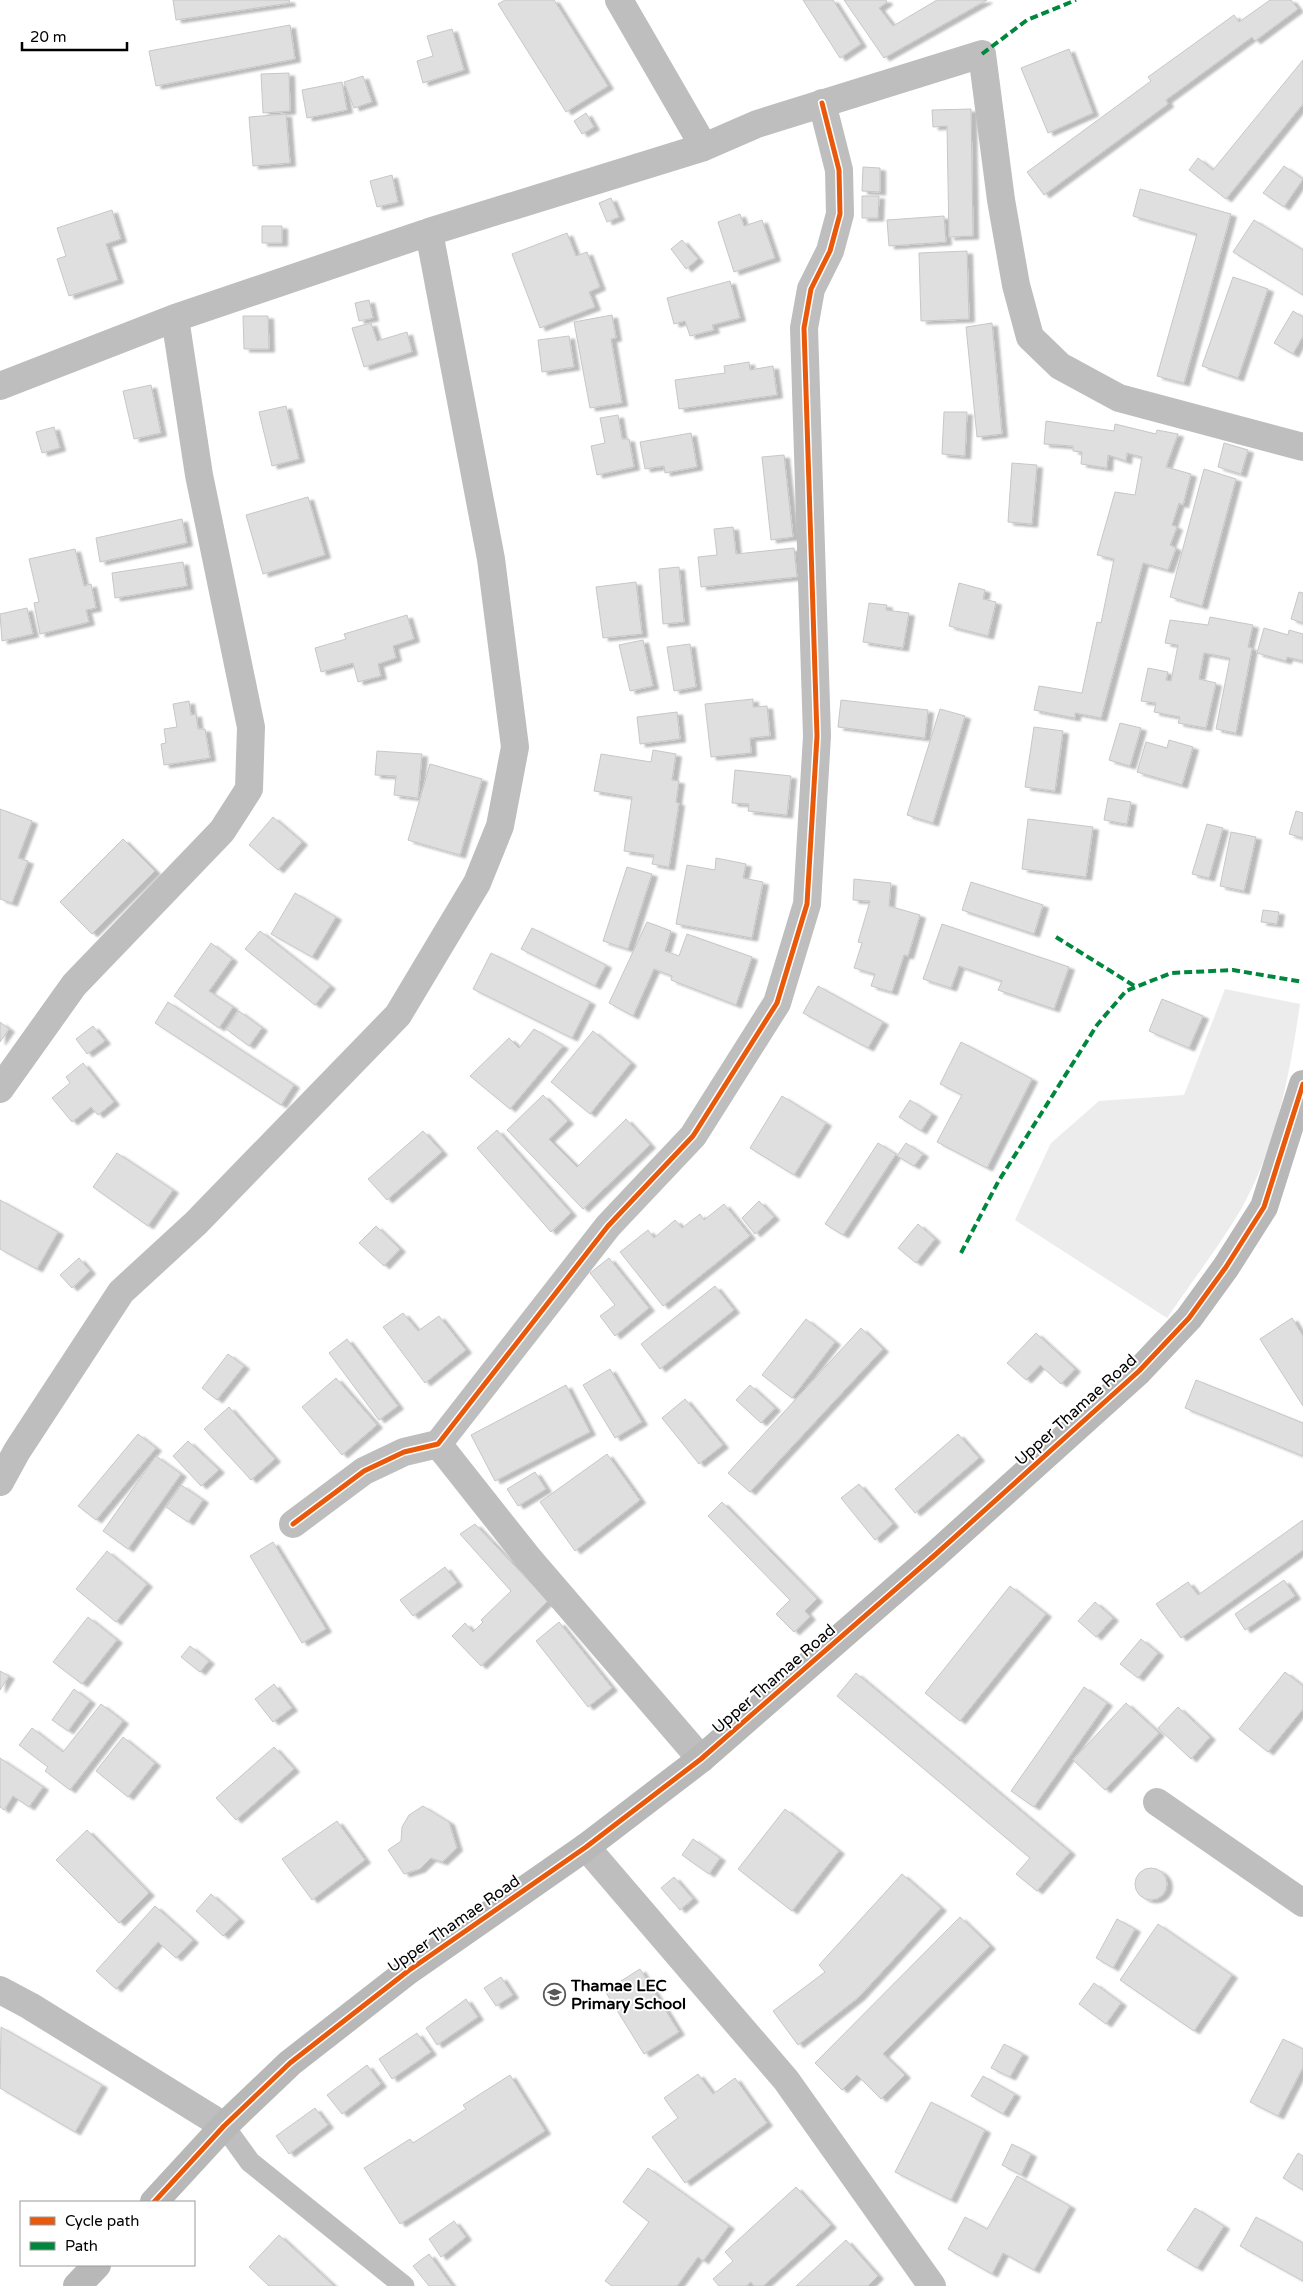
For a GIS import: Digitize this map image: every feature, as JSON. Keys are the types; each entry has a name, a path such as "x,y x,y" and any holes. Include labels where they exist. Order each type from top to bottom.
{"street":[{"path":"619,0 704,148"},
{"path":"0,386 175,318 429,232 704,148 757,124 982,54 1000,200 1016,285 1030,337 1060,366 1120,398 1303,447"},
{"path":"293,1524 364,1471 404,1452 438,1444 608,1226 693,1136 777,1003 806,904 816,736 804,328 811,289 830,251 840,214 839,170 822,103"},
{"path":"0,1482 8,1444 121,1292 196,1223 398,1015 477,883 500,826 515,747 491,559 429,232"},
{"path":"0,1090 74,985 222,831 250,789 251,727 199,475 175,318"},
{"name":"Upper Thamae Road","path":"155,2201 224,2126 290,2063 392,1984 586,1847 701,1759 1125,1384 1189,1318 1226,1267 1264,1207 1303,1084"},
{"path":"438,1444 529,1559 701,1759"},
{"path":"1157,1802 1303,1903"},
{"path":"586,1847 786,2080 932,2286"},
{"path":"0,1990 30,2006 224,2126"},
{"path":"77,2286 96,2266"}],"lane":[{"path":"224,2126 250,2162 404,2286"}],"shaded area":[{"path":"1225,989 1300,1004 1291,1060 1270,1143 1248,1196 1234,1221 1167,1318 1015,1220 1051,1143 1099,1101 1184,1095"}],"building":[{"path":"173,0 289,0 290,3 176,20"},
{"path":"505,0 554,0 608,86 566,112 498,4"},
{"path":"803,0 833,0 861,44 840,58"},
{"path":"844,0 886,0 887,2 879,8 893,26 937,0 987,0 884,58"},
{"path":"1270,0 1291,0 1298,9 1255,41 1252,37 1166,100 1168,104 1044,195 1027,172 1151,81 1148,77 1234,15 1239,22"},
{"path":"290,25 295,59 156,86 149,51"},
{"path":"452,29 464,70 423,83 417,61 433,56 427,36"},
{"path":"1069,49 1093,113 1048,133 1021,68"},
{"path":"1303,60 1303,104 1226,199 1189,170 1198,158 1213,170"},
{"path":"289,73 290,111 263,113 261,74"},
{"path":"363,76 372,102 354,108 344,82"},
{"path":"342,82 347,110 307,118 302,90"},
{"path":"971,109 973,236 949,237 947,126 933,127 932,110"},
{"path":"586,113 594,127 582,134 574,121"},
{"path":"286,114 290,163 253,166 249,117"},
{"path":"1284,166 1303,179 1284,207 1263,193"},
{"path":"863,167 880,168 880,192 862,191"},
{"path":"392,175 398,202 377,207 370,181"},
{"path":"1140,189 1231,214 1184,383 1157,376 1197,234 1133,216"},
{"path":"862,196 879,196 878,218 862,218"},
{"path":"611,198 619,217 607,222 599,203"},
{"path":"112,210 121,239 106,244 118,280 69,296 57,259 66,256 57,228"},
{"path":"740,214 744,226 762,220 775,258 734,272 718,222"},
{"path":"944,216 946,242 889,246 887,220"},
{"path":"1254,220 1303,250 1303,295 1233,252"},
{"path":"262,226 282,226 282,243 262,243"},
{"path":"567,233 576,256 587,252 600,287 589,292 595,307 540,328 512,254"},
{"path":"682,240 698,259 686,269 671,249"},
{"path":"967,251 969,319 921,321 919,253"},
{"path":"1233,277 1268,289 1238,378 1202,366"},
{"path":"730,281 740,318 712,325 714,330 690,336 685,321 674,324 667,298"},
{"path":"369,300 373,318 359,321 355,303"},
{"path":"1293,311 1303,317 1303,336 1293,354 1274,343"},
{"path":"612,315 616,338 611,339 622,403 590,408 574,322"},
{"path":"243,316 268,316 269,349 244,349"},
{"path":"371,323 377,341 407,332 412,352 364,367 352,328"},
{"path":"992,323 1002,434 977,437 966,327"},
{"path":"569,336 574,367 542,372 538,340"},
{"path":"749,362 750,370 773,366 777,395 679,409 675,380 725,373 724,366"},
{"path":"151,385 161,433 134,439 123,391"},
{"path":"286,406 299,459 272,466 259,412"},
{"path":"944,412 967,412 965,456 942,454"},
{"path":"618,415 622,439 629,439 634,467 597,475 591,446 605,443 600,418"},
{"path":"1046,421 1114,431 1115,424 1156,434 1157,430 1178,434 1166,467 1191,474 1183,505 1179,503 1172,525 1177,527 1170,545 1176,548 1168,570 1143,563 1101,718 1075,713 1075,718 1034,710 1039,686 1082,693 1097,622 1101,623 1114,559 1097,555 1115,492 1135,495 1142,457 1127,453 1126,461 1108,455 1107,468 1081,464 1082,452 1073,451 1073,446 1044,444"},
{"path":"54,427 60,448 42,453 36,432"},
{"path":"691,433 697,467 665,473 664,466 645,469 640,442"},
{"path":"1224,443 1248,450 1241,474 1218,467"},
{"path":"784,455 793,537 771,540 762,457"},
{"path":"1012,463 1037,465 1032,524 1008,522"},
{"path":"1204,469 1236,479 1202,606 1170,597"},
{"path":"308,497 325,555 263,574 246,515"},
{"path":"182,519 187,543 100,562 96,538"},
{"path":"733,527 736,554 794,548 797,577 701,587 698,557 717,555 714,529"},
{"path":"75,549 84,586 91,584 96,608 86,610 89,622 40,634 34,603 39,602 29,559"},
{"path":"183,562 187,586 115,598 112,573"},
{"path":"679,567 684,622 663,624 659,569"},
{"path":"636,582 642,634 603,638 596,587"},
{"path":"959,583 985,590 983,599 996,602 988,636 949,626"},
{"path":"1299,592 1303,593 1303,623 1291,619"},
{"path":"869,603 887,605 886,610 909,613 903,648 863,642"},
{"path":"27,608 33,634 2,641 0,614"},
{"path":"407,615 414,639 393,646 396,658 378,664 381,676 358,682 353,663 321,672 315,648 346,639 344,634"},
{"path":"1210,617 1253,625 1248,647 1252,648 1236,733 1216,729 1230,658 1204,653 1199,679 1216,683 1206,728 1178,723 1180,717 1154,712 1156,703 1141,701 1148,668 1168,672 1166,680 1171,681 1178,645 1165,643 1170,620 1208,625"},
{"path":"1264,628 1288,635 1289,630 1303,634 1303,661 1287,657 1286,661 1257,653"},
{"path":"643,640 653,686 630,691 619,645"},
{"path":"690,644 696,687 674,691 667,647"},
{"path":"753,699 753,707 767,706 770,736 750,738 751,753 711,757 705,704"},
{"path":"841,700 928,710 925,738 838,727"},
{"path":"189,701 191,715 196,714 198,729 205,729 210,758 164,765 161,744 166,743 164,729 177,727 173,704"},
{"path":"940,709 965,716 933,823 907,815"},
{"path":"677,712 680,739 640,744 637,717"},
{"path":"1120,723 1141,728 1130,766 1109,760"},
{"path":"1034,727 1063,731 1055,791 1025,787"},
{"path":"1169,740 1193,747 1182,785 1137,772 1146,742 1167,748"},
{"path":"653,750 676,754 672,780 679,781 676,802 679,803 669,867 652,864 654,855 624,851 632,797 594,791 601,754 651,762"},
{"path":"377,751 422,754 418,798 394,795 396,776 375,775"},
{"path":"430,764 482,779 460,855 408,840"},
{"path":"735,770 791,776 787,815 748,811 749,804 732,803"},
{"path":"1108,798 1131,802 1127,824 1104,820"},
{"path":"0,809 32,821 18,858 28,861 12,903 0,899"},
{"path":"1296,811 1303,813 1303,838 1289,834"},
{"path":"273,817 302,842 278,870 249,845"},
{"path":"1028,819 1093,827 1086,877 1022,869"},
{"path":"1207,824 1223,828 1209,878 1192,874"},
{"path":"1231,832 1256,837 1244,891 1220,886"},
{"path":"123,839 155,871 92,934 60,902"},
{"path":"716,858 746,864 743,878 763,882 752,938 676,924 687,865 715,870"},
{"path":"627,867 652,874 628,949 603,941"},
{"path":"854,879 891,883 889,906 920,915 908,956 904,955 892,992 871,986 875,974 854,968 862,943 858,942 870,901 853,900"},
{"path":"971,882 1043,905 1034,934 962,910"},
{"path":"295,893 336,917 312,957 271,934"},
{"path":"1263,910 1279,912 1277,924 1261,922"},
{"path":"647,922 671,931 665,951 679,956 687,934 752,957 736,1005 671,980 672,976 654,969 633,1016 609,1003"},
{"path":"942,924 1069,967 1054,1009 998,990 1002,981 959,966 951,988 923,979"},
{"path":"532,928 606,965 595,986 521,949"},
{"path":"260,931 330,986 315,1005 245,949"},
{"path":"211,943 232,959 209,991 233,1007 219,1028 174,996"},
{"path":"491,953 590,1002 572,1038 473,989"},
{"path":"818,986 883,1022 868,1048 803,1013"},
{"path":"1162,999 1203,1016 1189,1048 1149,1031"},
{"path":"168,1002 294,1085 281,1105 155,1023"},
{"path":"239,1011 262,1028 249,1046 226,1029"},
{"path":"0,1022 9,1029 0,1042"},
{"path":"93,1026 105,1041 87,1054 76,1039"},
{"path":"534,1029 563,1046 510,1109 470,1076 509,1038 519,1048"},
{"path":"593,1031 631,1063 590,1114 551,1082"},
{"path":"961,1042 1032,1079 987,1168 937,1142 962,1095 940,1084"},
{"path":"83,1063 114,1102 98,1115 91,1107 72,1122 52,1098 70,1083 66,1077"},
{"path":"543,1095 568,1121 549,1139 577,1167 626,1119 650,1145 583,1209 507,1130"},
{"path":"782,1096 826,1123 794,1175 750,1148"},
{"path":"910,1100 932,1114 921,1131 899,1117"},
{"path":"497,1130 571,1213 551,1232 477,1148"},
{"path":"423,1131 442,1152 387,1200 368,1179"},
{"path":"878,1143 896,1154 843,1235 825,1224"},
{"path":"906,1143 923,1154 914,1166 897,1156"},
{"path":"117,1153 173,1190 148,1226 93,1187"},
{"path":"0,1200 58,1232 37,1269 0,1249"},
{"path":"759,1201 774,1217 755,1234 742,1218"},
{"path":"724,1204 750,1236 663,1306 620,1252 648,1230 654,1238 675,1220 682,1228 700,1214 704,1220"},
{"path":"918,1224 935,1239 916,1263 898,1248"},
{"path":"376,1226 400,1249 384,1266 359,1243"},
{"path":"79,1258 90,1271 72,1288 60,1275"},
{"path":"609,1258 649,1308 615,1336 600,1316 615,1305 590,1273"},
{"path":"715,1286 734,1310 660,1369 641,1344"},
{"path":"403,1313 418,1331 439,1316 466,1350 425,1383 383,1327"},
{"path":"1292,1318 1303,1336 1303,1406 1260,1339"},
{"path":"806,1319 835,1342 792,1398 762,1375"},
{"path":"861,1328 883,1349 750,1492 728,1473"},
{"path":"1036,1333 1075,1369 1061,1384 1040,1365 1026,1380 1007,1363"},
{"path":"347,1339 398,1406 379,1420 329,1353"},
{"path":"228,1354 244,1366 217,1400 202,1388"},
{"path":"610,1369 642,1422 615,1438 583,1385"},
{"path":"336,1378 377,1425 342,1455 302,1407"},
{"path":"1196,1380 1303,1423 1303,1456 1185,1408"},
{"path":"566,1385 590,1432 495,1481 471,1435"},
{"path":"750,1385 775,1408 761,1423 736,1400"},
{"path":"685,1399 723,1445 699,1464 662,1418"},
{"path":"229,1407 275,1459 251,1480 204,1429"},
{"path":"138,1434 156,1448 96,1520 78,1506"},
{"path":"958,1434 979,1458 915,1513 895,1489"},
{"path":"188,1441 219,1470 201,1486 173,1456"},
{"path":"607,1454 640,1500 575,1551 540,1502"},
{"path":"156,1456 181,1474 128,1549 103,1531"},
{"path":"535,1472 546,1489 518,1506 507,1489"},
{"path":"859,1484 893,1524 875,1540 841,1498"},
{"path":"181,1485 203,1500 188,1522 166,1507"},
{"path":"722,1502 817,1599 805,1611 810,1617 794,1632 776,1614 790,1600 708,1516"},
{"path":"1303,1520 1303,1550 1181,1638 1156,1604 1188,1582 1198,1595"},
{"path":"475,1524 548,1601 481,1666 452,1636 465,1623 473,1632 483,1622 481,1620 511,1591 460,1534"},
{"path":"273,1542 326,1629 302,1643 250,1556"},
{"path":"107,1551 147,1584 116,1622 76,1589"},
{"path":"445,1567 457,1583 413,1616 400,1600"},
{"path":"1284,1580 1295,1596 1245,1630 1235,1614"},
{"path":"1010,1586 1046,1614 960,1721 925,1693"},
{"path":"1095,1602 1113,1618 1096,1637 1078,1621"},
{"path":"88,1617 117,1640 82,1684 53,1662"},
{"path":"559,1622 612,1688 588,1707 536,1641"},
{"path":"1141,1639 1158,1653 1138,1678 1120,1664"},
{"path":"190,1646 209,1661 200,1672 181,1657"},
{"path":"0,1671 9,1676 0,1690"},
{"path":"1285,1672 1303,1686 1303,1709 1268,1752 1239,1729"},
{"path":"856,1673 1070,1852 1037,1891 1016,1874 1030,1858 837,1696"},
{"path":"274,1684 292,1708 273,1722 255,1699"},
{"path":"1084,1687 1107,1703 1034,1807 1011,1791"},
{"path":"74,1689 90,1701 68,1731 52,1720"},
{"path":"1126,1703 1159,1733 1105,1790 1073,1760"},
{"path":"101,1704 123,1721 70,1790 45,1771 48,1767 19,1745 32,1728 63,1752"},
{"path":"1178,1707 1210,1737 1191,1759 1158,1728"},
{"path":"123,1737 155,1763 128,1797 96,1771"},
{"path":"274,1747 294,1769 236,1820 216,1798"},
{"path":"0,1758 43,1787 29,1807 13,1796 4,1810 0,1807"},
{"path":"423,1806 449,1822 457,1848 442,1862 431,1858 420,1869 404,1874 388,1850 401,1841 402,1827 409,1815"},
{"path":"785,1809 839,1851 792,1911 738,1869"},
{"path":"337,1821 365,1860 312,1900 282,1859"},
{"path":"87,1830 149,1893 119,1923 56,1860"},
{"path":"693,1839 720,1858 709,1874 682,1855"},
{"path":"1151,1868 1157,1869 1162,1873 1166,1878 1166,1890 1162,1895 1157,1899 1151,1900 1145,1899 1140,1895 1136,1890 1135,1884 1136,1878 1140,1873 1145,1869"},
{"path":"902,1874 941,1908 859,1997 798,2045 773,2011 825,1972 819,1965"},
{"path":"674,1877 693,1899 680,1910 661,1888"},
{"path":"211,1894 239,1919 223,1936 196,1911"},
{"path":"155,1906 193,1940 176,1958 158,1942 116,1989 96,1971"},
{"path":"960,1917 990,1946 883,2054 905,2075 881,2099 857,2075 842,2090 815,2063"},
{"path":"1117,1919 1135,1929 1113,1968 1096,1958"},
{"path":"1158,1924 1232,1975 1194,2031 1120,1980"},
{"path":"640,1969 679,2032 644,2054 605,1991"},
{"path":"501,1977 513,1995 496,2006 484,1988"},
{"path":"1094,1983 1121,2003 1106,2024 1079,2004"},
{"path":"466,1999 478,2017 437,2045 426,2028"},
{"path":"1,2027 102,2085 75,2132 0,2088"},
{"path":"417,2033 431,2052 392,2079 379,2059"},
{"path":"1283,2039 1303,2049 1303,2067 1278,2116 1250,2102"},
{"path":"1004,2044 1023,2054 1010,2077 991,2068"},
{"path":"367,2065 381,2084 342,2114 327,2095"},
{"path":"698,2074 713,2094 735,2078 767,2123 685,2183 652,2137 678,2118 664,2098"},
{"path":"510,2075 545,2131 400,2224 364,2168 410,2139 413,2143 466,2109 463,2105"},
{"path":"983,2076 1015,2094 1003,2114 971,2096"},
{"path":"931,2102 985,2130 951,2200 895,2172"},
{"path":"315,2108 328,2125 289,2154 276,2136"},
{"path":"1012,2144 1031,2154 1021,2175 1002,2165"},
{"path":"1298,2153 1303,2156 1303,2190 1283,2178"},
{"path":"648,2168 729,2226 703,2261 698,2257 677,2286 612,2286 605,2281 649,2222 623,2202"},
{"path":"1017,2176 1070,2206 1034,2270 1003,2253 992,2274 948,2249 965,2217 987,2229"},
{"path":"796,2187 831,2225 763,2286 754,2286 751,2282 746,2286 719,2286 713,2279 733,2261 725,2252"},
{"path":"1195,2208 1224,2226 1197,2268 1167,2250"},
{"path":"1256,2217 1303,2243 1303,2281 1240,2246"},
{"path":"454,2221 466,2237 441,2257 429,2239"},
{"path":"279,2235 334,2286 269,2286 249,2267"},
{"path":"846,2240 878,2276 868,2286 796,2286"},
{"path":"429,2254 452,2286 429,2286 413,2266"}],"marked path":[{"path":"982,54 1027,20 1076,0"},
{"path":"1056,937 1136,987"},
{"path":"961,1253 998,1182 1097,1025 1126,991 1171,973 1233,970 1303,982"}],"cycle path":[{"path":"293,1524 364,1471 404,1452 438,1444 608,1226 693,1136 777,1003 807,904 817,736 804,328 811,289 830,251 840,214 839,170 822,103"},
{"path":"155,2201 224,2126 290,2063 408,1971 586,1847 701,1759 936,1554 1139,1371 1189,1318 1226,1267 1264,1207 1303,1084"}],"place":[{"name":"Thamae LEC Primary School","path":"555,1995"}]}
